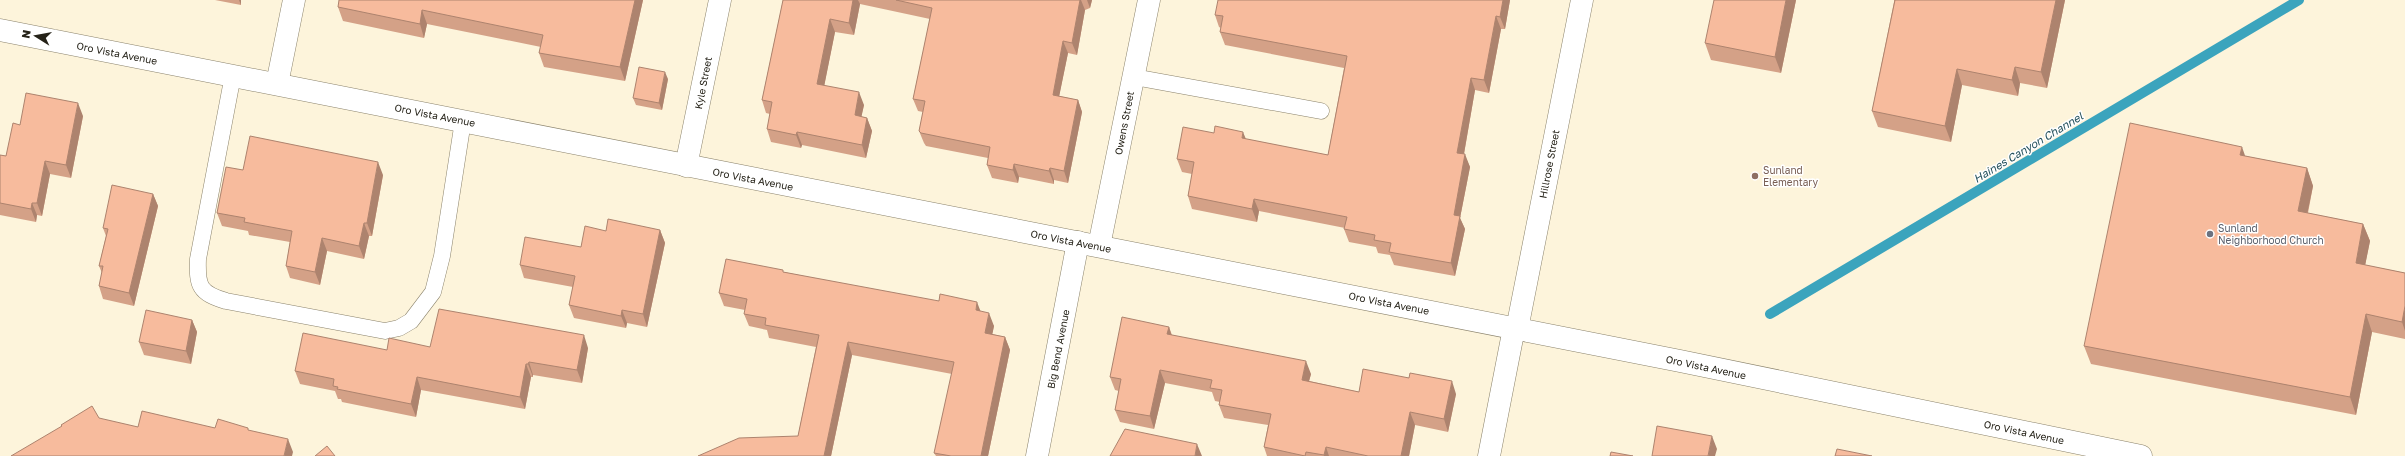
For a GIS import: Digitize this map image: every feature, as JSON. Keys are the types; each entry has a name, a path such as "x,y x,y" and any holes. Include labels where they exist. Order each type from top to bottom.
{"street":[{"path":"277,84 294,0"},
{"name":"Kyle Street","path":"686,166 720,0"},
{"name":"Owens Street","path":"1089,244 1134,77 1149,0"},
{"name":"Hillrose Street","path":"1489,456 1582,0"},
{"name":"Oro Vista Avenue","path":"0,30 1515,328 2092,451 2141,456"},
{"name":"Big Bend Avenue","path":"1037,456 1089,244"}],"lane":[{"path":"233,75 198,259 197,272 200,287 210,296 226,301 385,331 399,328 411,321 433,292 442,256 463,121"},
{"path":"1134,77 1321,110"}],"building":[{"path":"339,0 635,0 620,67 539,53 543,35 422,10 420,24 338,7"},
{"path":"783,0 853,0 849,23 830,19 817,84 859,92 855,115 867,118 862,145 797,132 796,135 767,129 772,102 762,100"},
{"path":"896,0 1080,0 1072,43 1063,41 1053,95 1078,100 1064,171 1050,168 1049,171 1014,164 1013,170 987,165 990,147 921,133 919,131 925,101 913,99 932,8"},
{"path":"1218,0 1503,0 1500,17 1496,16 1484,80 1471,78 1457,153 1465,154 1454,215 1460,216 1451,263 1389,252 1391,243 1374,240 1375,235 1344,229 1347,217 1254,199 1252,209 1188,196 1194,162 1177,159 1183,127 1214,133 1215,126 1243,132 1242,138 1328,155 1347,56 1220,32 1223,16 1215,15"},
{"path":"1714,0 1786,0 1775,57 1705,43"},
{"path":"1895,0 2056,0 2041,72 2015,67 2012,80 1957,69 1945,126 1872,111"},
{"path":"639,67 665,72 659,103 633,98"},
{"path":"26,93 78,103 66,165 45,161 37,203 32,203 31,209 0,203 0,155 6,156 13,123 20,125"},
{"name":"Sunland Neighborhood Church","path":"2130,123 2242,147 2240,155 2307,168 2298,211 2363,224 2356,263 2405,273 2405,306 2402,322 2366,314 2350,397 2084,346"},
{"path":"250,136 378,162 367,223 364,223 359,246 322,238 315,272 286,266 292,231 244,222 245,218 217,213 226,167 243,170"},
{"path":"112,185 153,194 129,293 99,286 103,266 99,266 108,229 103,228"},
{"path":"608,219 660,230 643,314 622,310 621,316 569,305 575,276 520,265 525,237 581,247 585,226 606,231"},
{"path":"726,259 783,270 783,272 939,301 940,294 977,302 976,310 989,313 985,333 1005,337 981,456 951,456 934,453 954,362 848,342 824,456 698,456 739,438 798,436 819,335 765,325 766,318 744,314 747,299 719,293"},
{"path":"439,309 584,335 577,370 529,362 526,364 520,397 417,377 411,404 337,389 338,387 333,386 334,379 295,371 303,333 387,350 389,338 430,347"},
{"path":"146,310 192,320 186,351 139,342"},
{"path":"1122,317 1169,327 1167,334 1306,361 1302,380 1359,392 1363,369 1409,378 1410,373 1452,381 1444,419 1410,412 1401,456 1368,456 1326,447 1324,455 1306,452 1305,456 1264,447 1271,414 1219,405 1222,390 1210,388 1212,380 1160,370 1150,416 1115,410 1121,379 1110,377"},
{"path":"92,406 99,418 138,427 142,411 215,428 218,419 248,428 248,430 288,439 284,456 11,456 62,426 61,425"},
{"path":"1657,426 1712,436 1708,456 1652,456"},
{"path":"1125,429 1197,444 1195,456 1110,456"},
{"path":"327,446 335,456 315,456"},
{"path":"1837,449 1872,456 1835,456"},
{"path":"1611,452 1633,456 1610,456"}],"waterway":[{"name":"Haines Canyon Channel","path":"1770,314 2299,0"}],"place":[{"name":"Sunland Elementary","path":"1755,176"},
{"name":"Sunland Neighborhood Church","path":"2210,234"}]}
